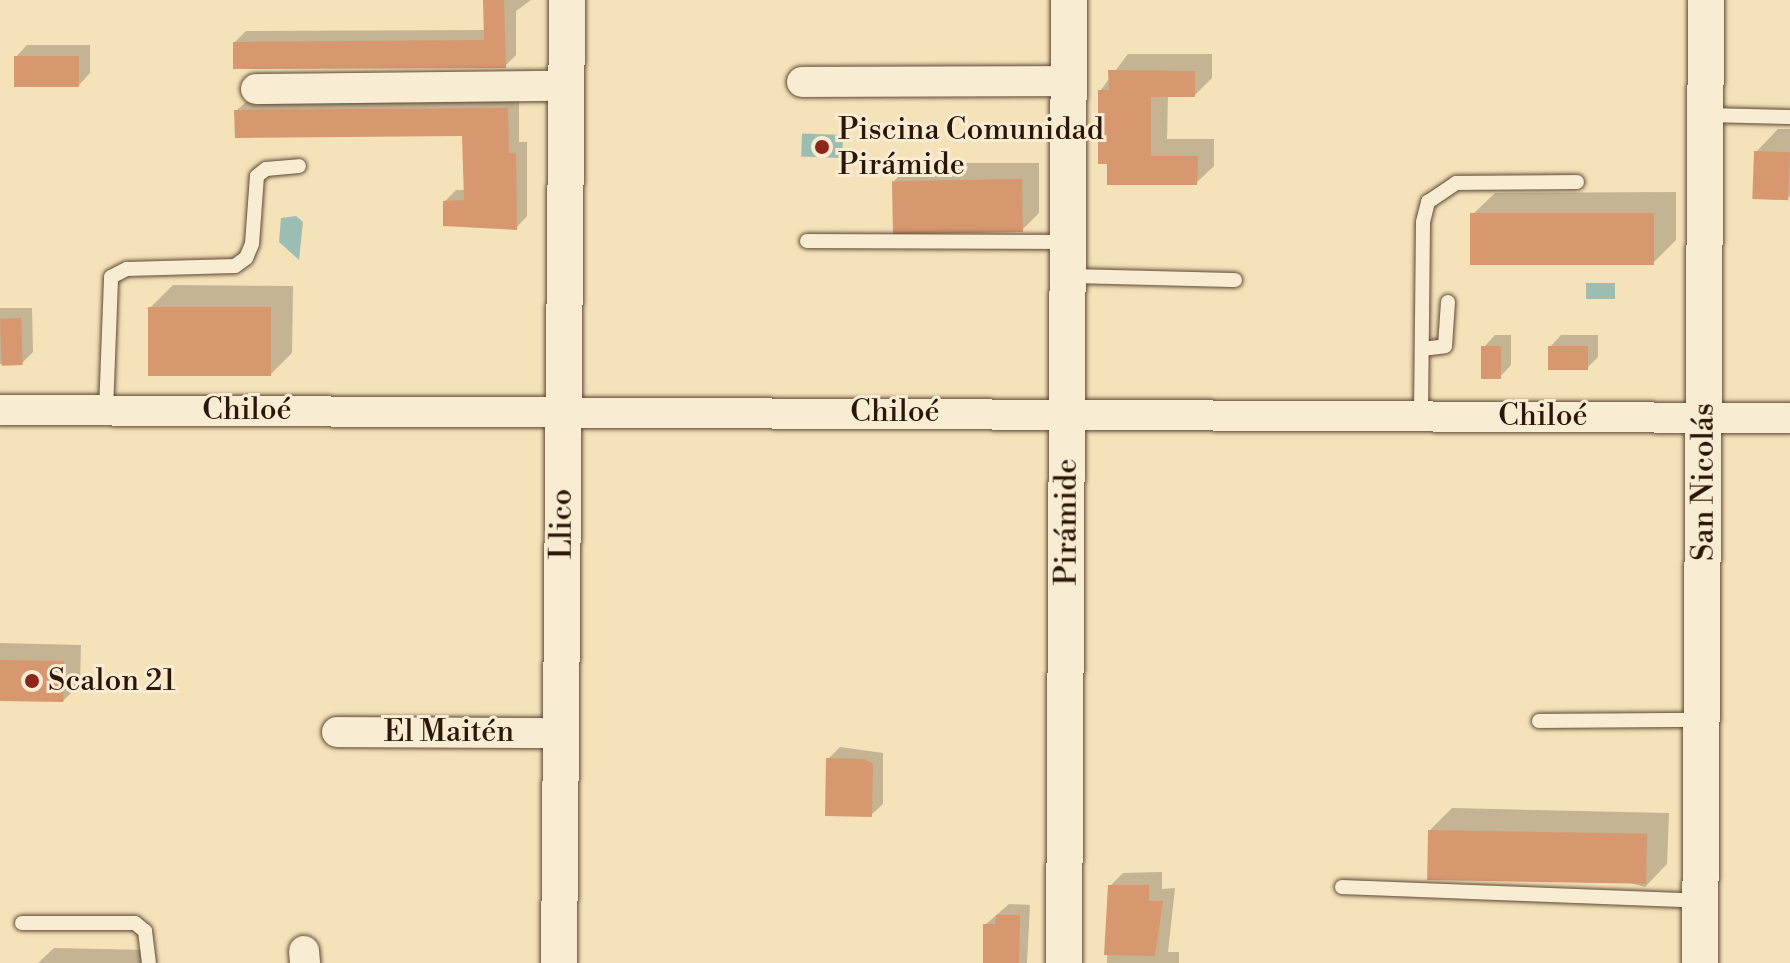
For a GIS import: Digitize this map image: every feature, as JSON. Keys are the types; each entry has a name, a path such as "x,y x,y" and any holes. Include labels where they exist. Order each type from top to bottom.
{"street":[{"name":"Llico","path":"559,963 567,0"},
{"name":"Pirámide","path":"1064,963 1069,0"},
{"name":"San Nicolás","path":"1700,963 1706,0"},
{"path":"802,82 1069,81"},
{"path":"256,89 566,86"},
{"name":"Chiloé","path":"0,410 1068,412 1790,418"},
{"name":"El Maitén","path":"337,732 561,733"}],"lane":[{"path":"1705,115 1790,117"},
{"path":"106,410 111,277 127,269 235,266 246,258 252,244 257,176 266,169 299,166"},
{"path":"1421,415 1423,222 1428,202 1456,183 1577,182"},
{"path":"807,241 1069,259 1235,280"},
{"path":"1422,349 1445,346 1448,302"},
{"path":"1539,721 1702,720"},
{"path":"1342,887 1701,901"},
{"path":"22,923 135,923 145,931 149,963"}],"water":[{"name":"Piscina Comunidad Pirámide","path":"802,134 843,135 842,158 801,157"},
{"path":"296,216 303,222 299,260 279,242 281,218"},
{"path":"1586,283 1615,283 1615,299 1586,299"}],"building":[{"path":"483,0 504,0 506,68 233,69 233,42 484,40"},
{"path":"14,56 79,56 79,87 14,87"},
{"path":"1108,70 1195,71 1195,97 1151,97 1151,156 1198,156 1197,185 1107,185 1107,164 1098,164 1098,90 1109,90"},
{"path":"508,108 509,153 516,153 517,230 443,226 443,201 464,200 462,136 235,138 234,110"},
{"path":"1754,151 1790,152 1788,200 1752,199"},
{"path":"1022,179 1023,232 893,234 892,181"},
{"path":"1470,213 1654,213 1654,265 1470,265"},
{"path":"148,307 271,307 271,376 148,376"},
{"path":"21,318 23,365 2,366 0,319"},
{"path":"1481,346 1501,346 1501,379 1481,379"},
{"path":"1548,346 1588,346 1588,370 1548,370"},
{"name":"Scalon 21","path":"0,660 64,661 63,702 0,701"},
{"path":"826,758 864,759 873,764 872,817 825,816"},
{"path":"1428,830 1647,834 1646,884 1427,880"},
{"path":"1108,885 1149,885 1149,901 1163,901 1155,956 1104,955"},
{"path":"996,915 1020,915 1019,963 983,963 983,924 995,924"}],"place":[{"name":"Piscina Comunidad Pirámide","path":"822,147"},
{"name":"Scalon 21","path":"32,681"}]}
